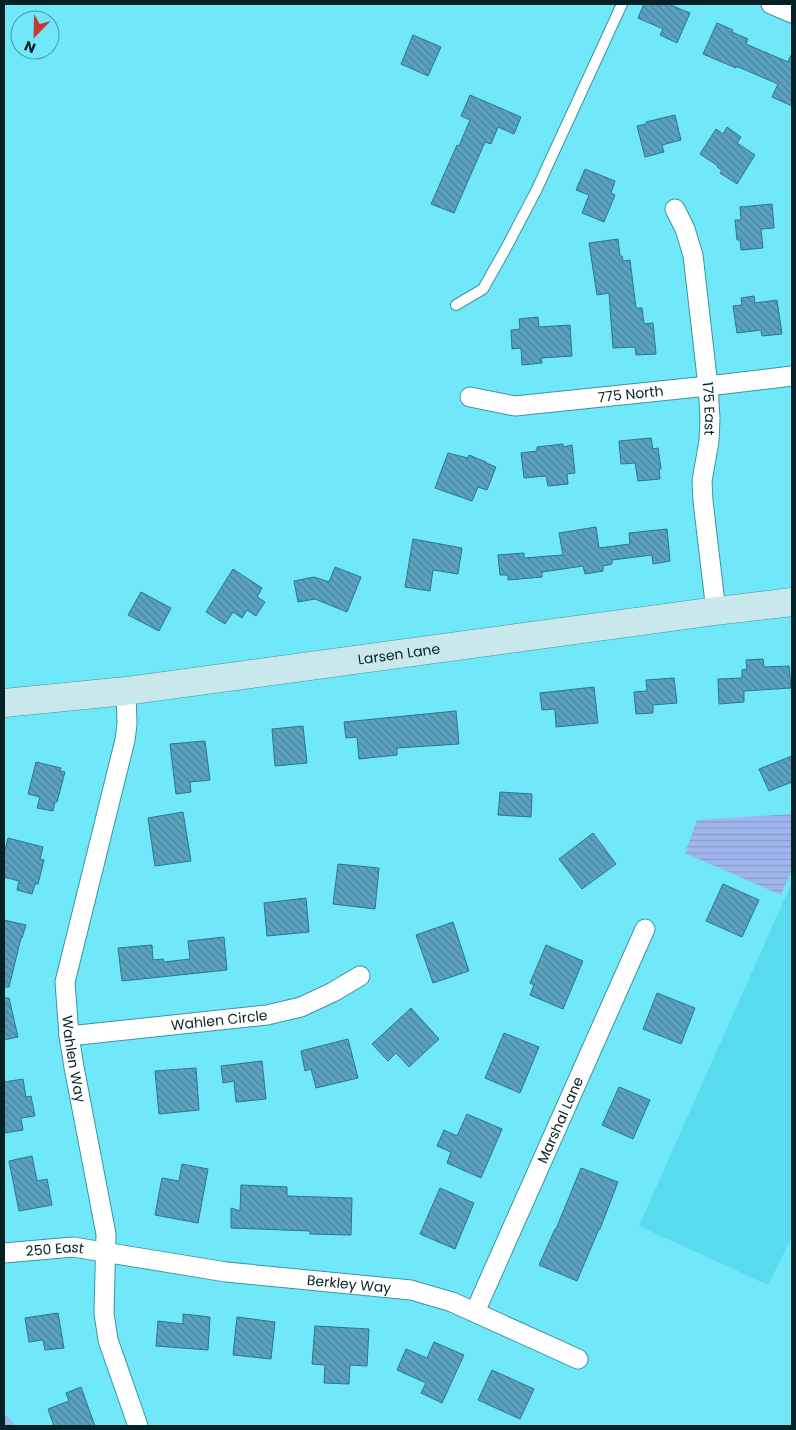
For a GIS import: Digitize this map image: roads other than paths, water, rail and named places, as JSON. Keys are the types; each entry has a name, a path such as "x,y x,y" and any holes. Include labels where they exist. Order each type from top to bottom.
{"main road":[{"name":"Larsen Lane","path":"4,703 126,691 792,602"}],"street":[{"path":"770,4 792,13"},
{"name":"175 East","path":"675,209 685,229 693,255 708,386 710,418 703,488 716,611"},
{"name":"775 North","path":"470,397 515,406 792,376"},
{"name":"Wahlen Way","path":"126,691 127,724 125,740 65,982 74,1067 106,1234 104,1313 108,1340 138,1426"},
{"name":"Marshal Lane","path":"475,1312 645,928"},
{"name":"Wahlen Circle","path":"70,1036 267,1015 301,1007 333,992 360,976"},
{"name":"250 East","path":"4,1253 72,1247 106,1253"},
{"name":"Berkley Way","path":"106,1253 226,1272 410,1290 452,1302 578,1359"}],"lane":[{"path":"456,305 483,289 505,250 536,191 622,4"}]}
